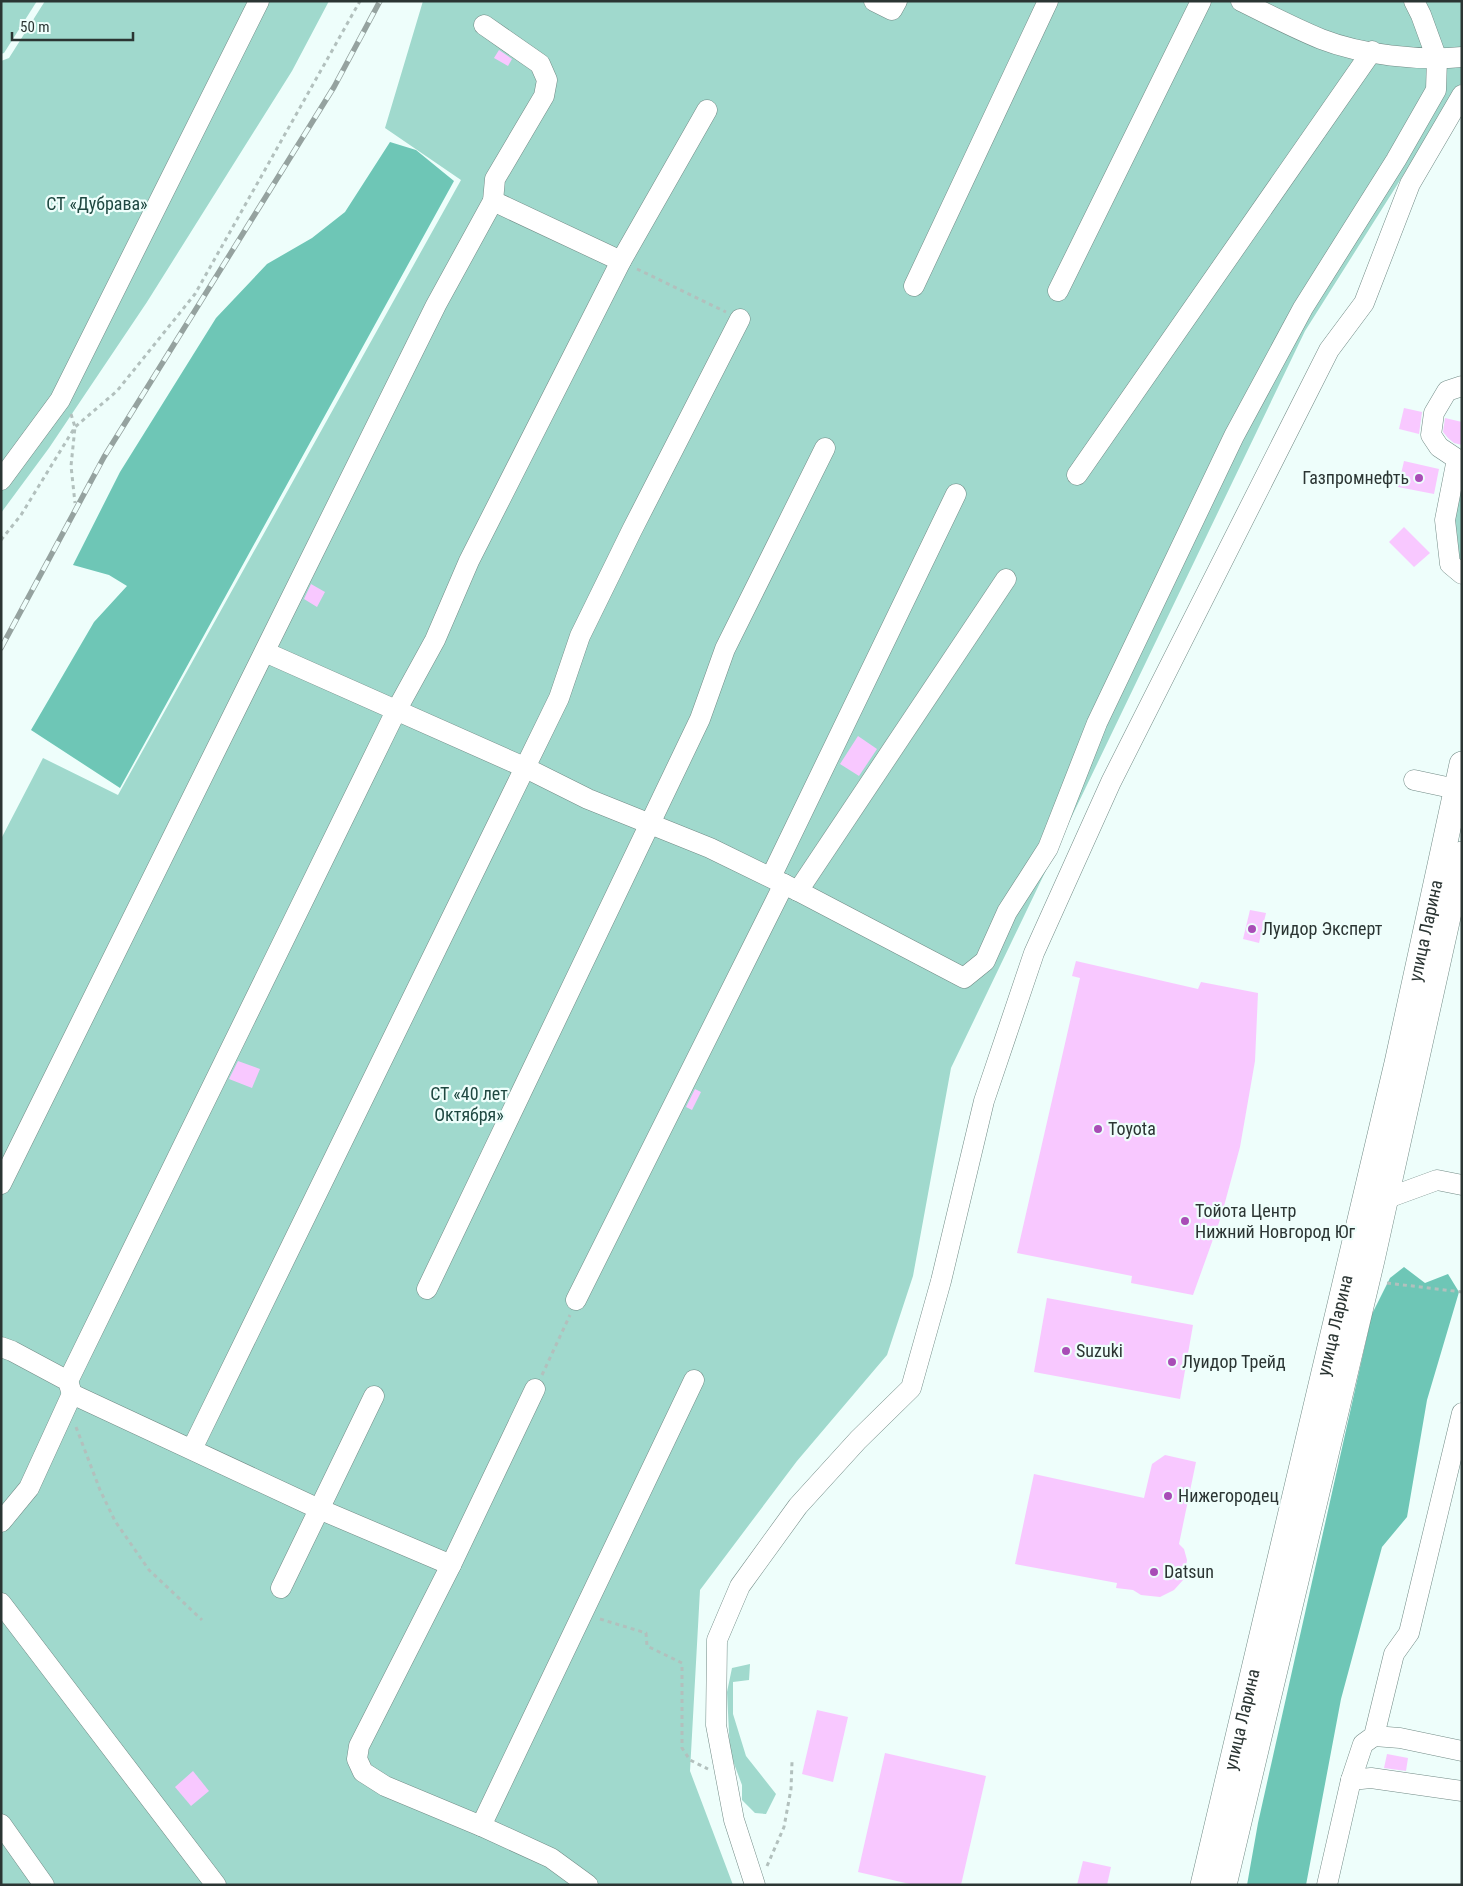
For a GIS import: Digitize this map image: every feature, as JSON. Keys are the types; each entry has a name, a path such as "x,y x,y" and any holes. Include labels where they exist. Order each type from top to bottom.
{"main road":[{"name":"улица Ларина","path":"1202,1885 1394,1072 1462,764"},
{"name":"улица Ларина","path":"1224,1885 1367,1280 1462,854"}],"lane":[{"path":"1,480 60,400 259,1"},
{"path":"874,1 892,10 896,1"},
{"path":"914,286 1048,1"},
{"path":"1058,290 1202,1"},
{"path":"1241,1 1321,39 1350,48 1411,57 1437,59 1462,57"},
{"path":"265,652 524,767 588,799 710,848 784,884 964,978 985,961 1007,912 1048,848 1097,724 1234,436 1303,308 1396,160 1436,90 1437,59 1414,1"},
{"path":"1,1184 436,305 493,201 495,179 544,96 547,80 540,64 484,25"},
{"path":"1077,475 1372,51"},
{"path":"755,1885 734,1820 716,1725 717,1640 740,1586 798,1506 858,1440 911,1388 941,1281 984,1101 1034,953 1116,773 1324,359 1364,303 1410,184 1462,94"},
{"path":"1,1522 29,1488 69,1394 396,711 435,640 469,561 621,261 707,110"},
{"path":"493,201 621,261"},
{"path":"192,1449 558,698 580,636 740,319"},
{"path":"1462,386 1448,391 1434,412 1431,435 1438,447 1457,459 1445,520 1450,564 1462,574"},
{"path":"427,1289 700,719 725,649 825,448"},
{"path":"576,1300 784,884 956,494"},
{"path":"784,884 1006,579"},
{"path":"1414,780 1456,789"},
{"path":"1385,1199 1437,1180 1462,1185"},
{"path":"1,1347 12,1351 69,1394 319,1509 451,1565"},
{"path":"481,1826 694,1380"},
{"path":"535,1389 451,1565 359,1746 357,1759 363,1772 385,1786 481,1826 551,1858 588,1885"},
{"path":"281,1588 374,1396"},
{"path":"1327,1885 1351,1780 1363,1744 1374,1736 1394,1654 1409,1633 1462,1414"},
{"path":"1,1602 216,1885"},
{"path":"1374,1736 1400,1738 1462,1751"},
{"path":"1351,1780 1371,1778 1462,1791"},
{"path":"1,1824 44,1885"}],"path":[{"path":"1,540 21,515 75,427 117,391 195,294 360,1"},
{"path":"621,261 740,319"},
{"path":"60,400 71,414 75,427 71,466 75,502"},
{"path":"1367,1280 1462,1292"},
{"path":"547,1364 563,1330"},
{"path":"69,1394 72,1417 100,1490 115,1521 149,1570 202,1620"},
{"path":"582,1614 646,1633 648,1646 682,1663 682,1748 690,1760 726,1778"},
{"path":"766,1868 784,1827 792,1788 792,1762"}],"green space":[{"path":"1,1 37,1 4,53 1,54"},
{"name":"СТ «Дубрава»","path":"45,1 329,1 292,71 147,302 49,448 1,513 1,61 9,58"},
{"name":"СТ «40 лет Октября»","path":"423,1 1462,1 1462,82 1305,331 951,1068 913,1276 887,1355 797,1461 700,1590 690,1771 733,1885 1,1885 1,839 43,758 118,795 461,180 385,128"},
{"path":"390,142 416,150 454,181 120,788 31,730 94,622 127,586 109,575 73,565 120,472 216,318 267,264 312,238 345,212"},
{"path":"1462,468 1462,562 1458,559 1453,504"},
{"path":"1404,1267 1425,1283 1448,1274 1459,1292 1427,1400 1407,1517 1382,1547 1341,1699 1306,1885 1247,1885 1258,1823 1372,1314 1390,1278"},
{"path":"750,1664 749,1680 733,1682 733,1714 746,1756 776,1794 766,1814 755,1813 742,1800 742,1785 730,1753 727,1692 732,1668"}],"building":[{"path":"499,50 512,59 508,66 494,58"},
{"path":"1404,408 1422,412 1419,434 1399,429"},
{"path":"1445,418 1462,422 1462,445 1454,443 1443,432"},
{"name":"Газпромнефть","path":"1404,461 1439,469 1434,494 1398,487"},
{"path":"1404,527 1430,553 1414,567 1389,542"},
{"path":"311,584 325,592 317,607 304,599"},
{"path":"858,736 877,749 859,776 840,764"},
{"path":"1250,910 1266,913 1259,943 1243,939"},
{"path":"1076,961 1198,989 1201,982 1258,993 1255,1061 1240,1147 1221,1217 1193,1295 1131,1283 1132,1276 1017,1253 1080,978 1072,976"},
{"path":"238,1061 260,1069 252,1088 229,1079"},
{"path":"695,1089 701,1092 692,1110 686,1107"},
{"path":"1047,1298 1193,1325 1180,1399 1034,1372"},
{"path":"1165,1455 1196,1462 1179,1544 1184,1549 1187,1560 1184,1579 1174,1590 1160,1597 1141,1595 1133,1590 1116,1588 1117,1583 1015,1564 1034,1474 1144,1498 1152,1464"},
{"path":"817,1710 848,1717 833,1782 802,1774"},
{"path":"885,1753 986,1776 961,1885 914,1885 858,1872"},
{"path":"1387,1754 1408,1758 1406,1771 1384,1768"},
{"path":"193,1771 209,1791 191,1806 175,1787"},
{"path":"1083,1861 1111,1867 1107,1885 1077,1885"}],"railway":[{"path":"1,648 104,457 334,87 380,1"}],"place":[{"name":"Газпромнефть","path":"1419,478"},
{"name":"Луидор Эксперт","path":"1252,929"},
{"name":"Toyota","path":"1098,1129"},
{"name":"Тойота Центр Нижний Новгород Юг","path":"1185,1221"},
{"name":"Suzuki","path":"1066,1351"},
{"name":"Луидор Трейд","path":"1172,1362"},
{"name":"Нижегородец","path":"1168,1496"},
{"name":"Datsun","path":"1154,1572"}]}
